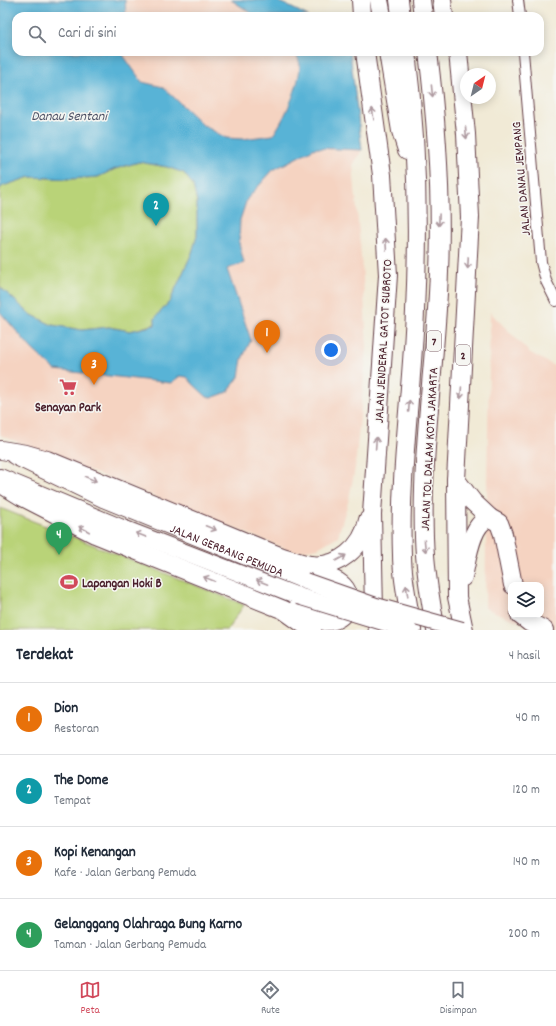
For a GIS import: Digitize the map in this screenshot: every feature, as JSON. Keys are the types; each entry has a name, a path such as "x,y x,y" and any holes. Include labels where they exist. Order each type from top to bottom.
{"highway":[{"path":"361,0 362,12"},
{"path":"379,0 381,12"},
{"path":"399,0 400,12"},
{"path":"421,0 422,12"},
{"path":"442,0 444,12"},
{"path":"454,0 455,12"},
{"name":"JALAN JENDERAL GATOT SUBROTO","path":"366,56 382,175 388,275 373,482 372,564 374,611 378,630"},
{"path":"389,56 401,131 416,178"},
{"name":"JALAN TOL DALAM KOTA JAKARTA","path":"406,56 412,100 418,245 416,312 402,502 402,557 411,630"},
{"name":"JALAN TOL DALAM KOTA JAKARTA","path":"428,56 438,147 440,211 439,272 426,455 424,538 430,598 436,630"},
{"path":"453,56 460,80"},
{"name":"2","path":"458,56 460,80"},
{"name":"2","path":"463,104 466,134 470,217 456,480 457,597 463,630"},
{"path":"0,450 26,454 47,460 277,555 309,565 332,563 346,556 358,544 366,528 373,482"},
{"path":"456,480 463,491 490,518 495,520 501,528 512,582"},
{"path":"0,483 21,496 95,534 284,610 312,630"},
{"path":"457,597 475,529 483,519 490,518"},
{"path":"264,601 275,602 315,618 330,621 344,614 348,604 347,593 341,584 326,576 286,562 277,555"},
{"path":"524,618 544,630"}],"main road":[{"name":"JALAN GERBANG PEMUDA","path":"0,450 103,500 305,581 376,606 463,630"},
{"name":"JALAN GERBANG PEMUDA","path":"0,477 120,527 298,596 411,630"}],"street":[{"path":"518,0 520,12"},
{"name":"JALAN DANAU JEMPANG","path":"523,56 540,249 546,281 556,300"}],"shaded area":[{"path":"125,0 231,0 250,12 126,12"},
{"path":"124,56 297,56 300,65 296,84 283,120 273,135 243,139 226,138 203,125 163,87 142,82"},
{"path":"315,148 362,150 353,165 363,278 367,347 355,468 349,499 338,536 318,548 294,552 0,435 0,312 55,370 156,382 180,376 188,377 207,397 239,377 242,359 251,340 227,269 244,262 239,243 240,220 247,199 273,170"},
{"path":"490,312 529,352 556,367 556,630 540,630 510,618 544,618 544,582 508,582 508,617 485,608"}],"green space":[{"path":"139,162 167,167 184,173 193,185 197,202 197,236 192,253 170,301 155,318 155,324 130,331 109,327 82,330 52,325 30,314 0,287 0,189 3,186 30,177 70,179 98,177 115,169"},
{"path":"0,508 244,605 227,630 0,630"}],"water":[{"name":"Danau Sentani","path":"0,0 125,0 126,12 12,12 12,56 124,56 142,82 163,87 203,125 226,138 243,139 273,135 287,111 294,93 300,66 297,56 350,56 362,150 315,148 273,170 247,199 240,220 239,243 244,263 227,269 251,340 242,359 239,377 228,392 211,398 207,397 187,377 180,376 171,383 55,370 32,349 0,312 0,287 30,314 52,325 82,330 109,327 130,331 155,325 155,318 170,301 192,253 197,236 197,202 193,185 184,173 167,167 139,162 115,169 98,177 70,179 30,177 3,186 0,189"},
{"path":"231,0 276,0 300,12 250,12"}],"place":[{"name":"The Dome","path":"156,226"},
{"name":"Dion","path":"267,353"},
{"name":"Kopi Kenangan","path":"94,385"},
{"name":"Senayan Park","path":"68,387"},
{"name":"Gelanggang Olahraga Bung Karno","path":"59,555"},
{"name":"Lapangan Hoki B","path":"69,582"}]}
